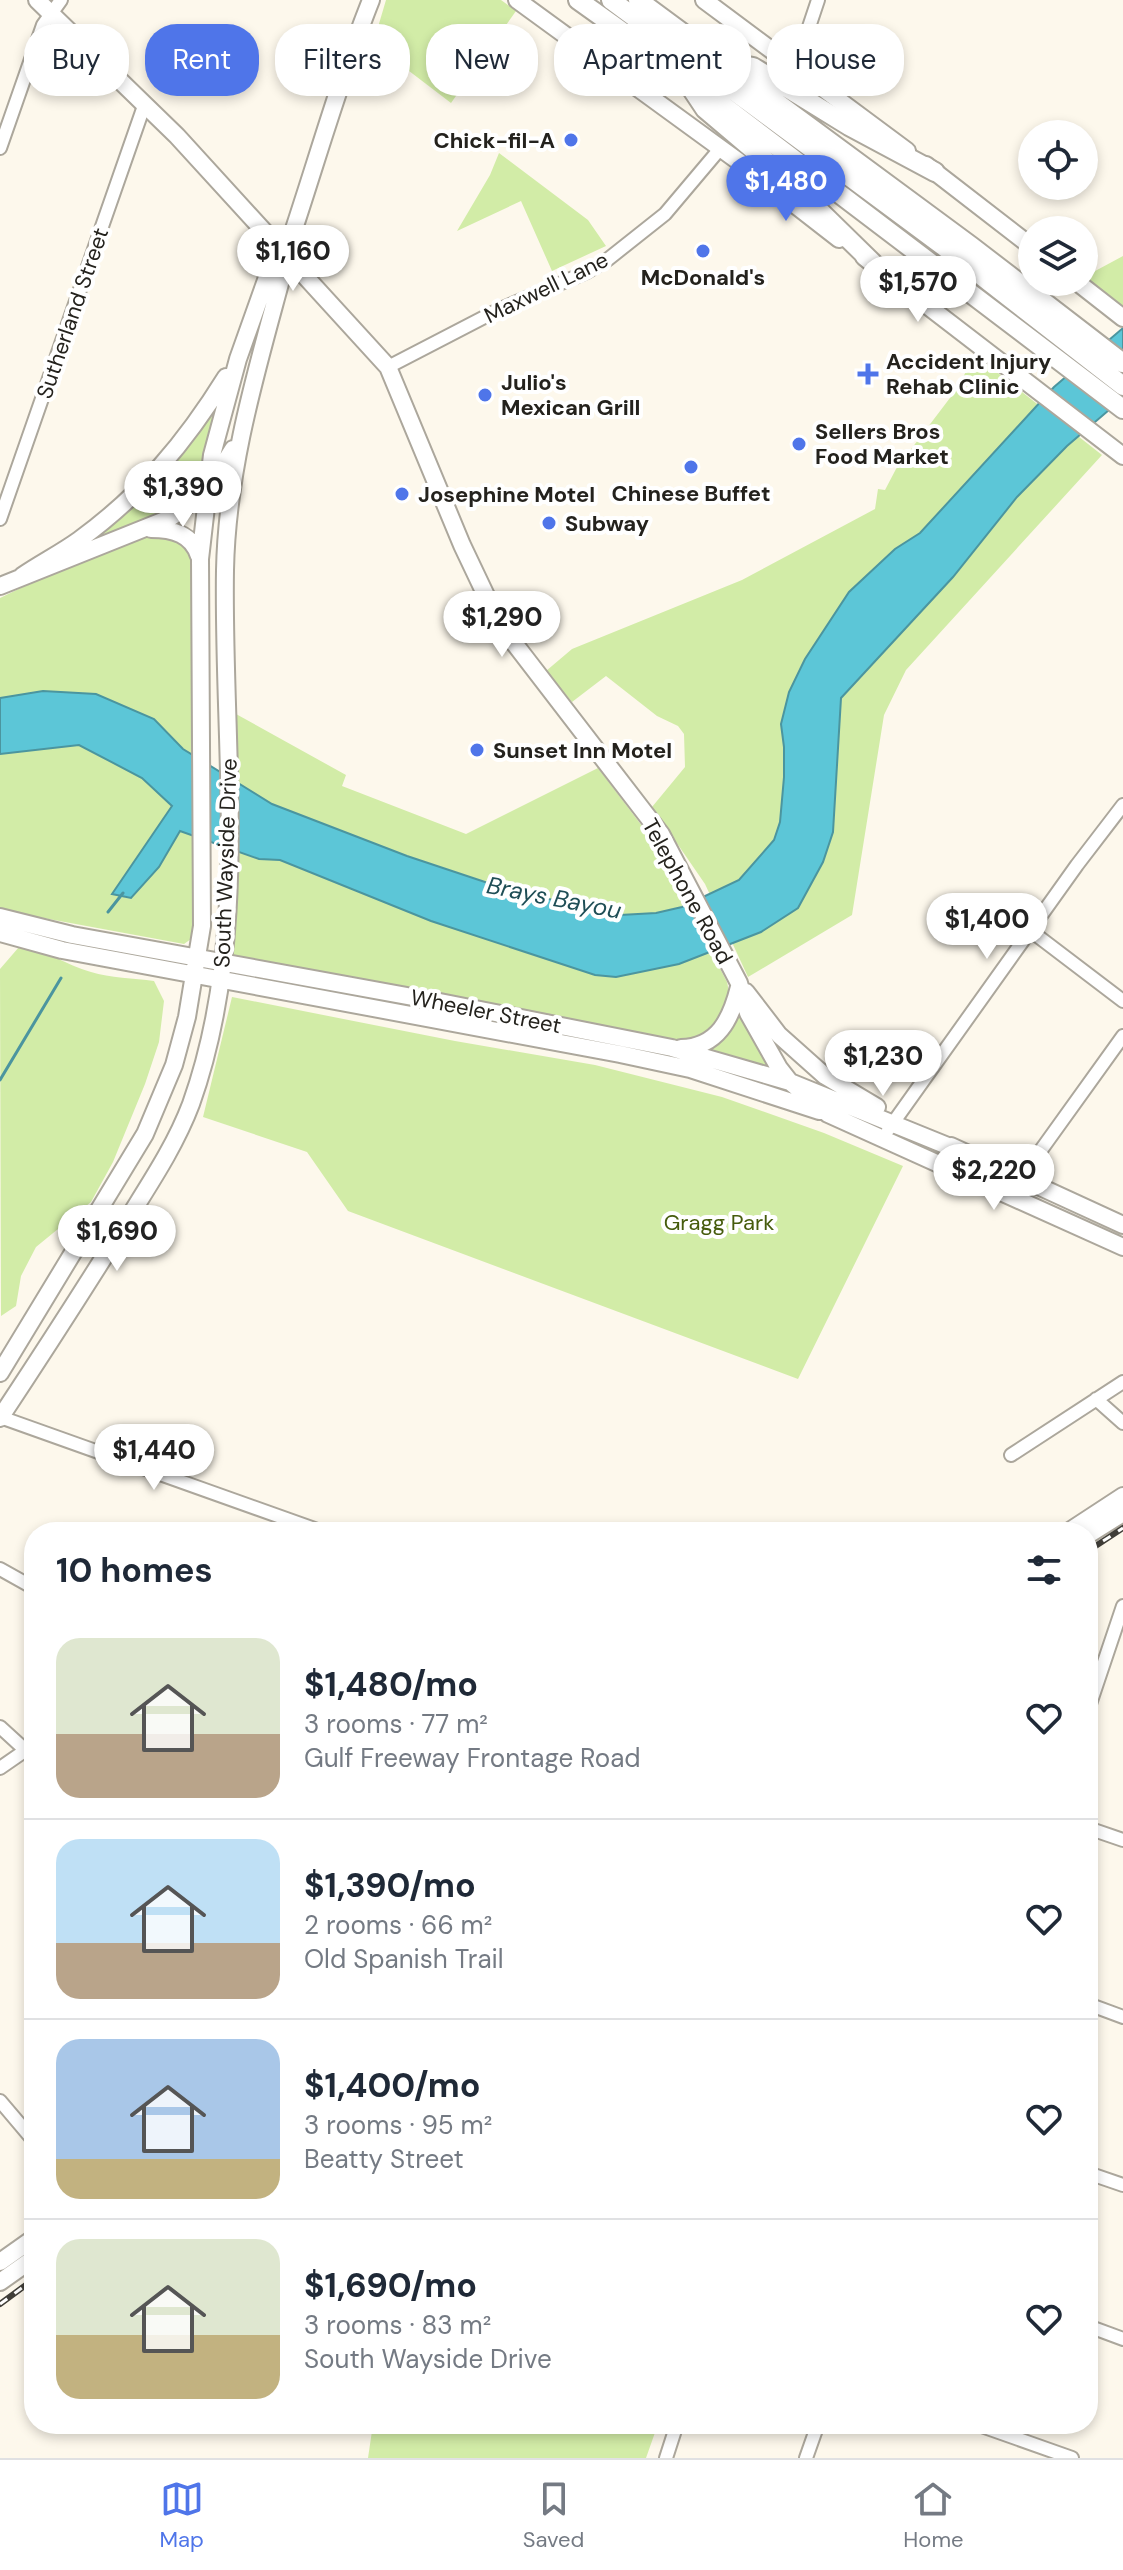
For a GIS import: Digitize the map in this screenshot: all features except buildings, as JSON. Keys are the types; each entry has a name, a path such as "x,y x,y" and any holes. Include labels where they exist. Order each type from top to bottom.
{"highway":[{"path":"578,0 612,24"},
{"path":"611,0 1036,317 1123,386"},
{"path":"638,0 671,24"},
{"path":"751,67 849,126 935,172"},
{"path":"751,83 1123,363"},
{"path":"697,96 705,109 784,176 875,265"},
{"path":"711,96 1123,409"}],"main road":[{"name":"Telephone Road","path":"37,0 177,136 388,367 490,604 514,643 661,834 739,984 748,1013 790,1082 828,1114 1123,1247"},
{"name":"South Wayside Drive","path":"0,1417 169,1153 191,1104 206,1052 224,961 228,898 225,571 231,488 240,437 285,256 359,27 371,0"},
{"path":"517,0 749,169 1123,456"},
{"path":"704,0 767,45"},
{"path":"835,96 1018,236"},
{"name":"South Wayside Drive","path":"0,1373 145,1134 164,1094 184,1029 196,974 203,891 200,559 208,485 218,428 238,359 270,269 285,256"},
{"path":"1095,296 1123,318"},
{"path":"0,586 76,542 158,472 181,445 238,359"},
{"path":"22,576 48,569 181,511 217,476 240,437"},
{"path":"145,529 177,532 190,540 200,559"},
{"name":"Wheeler Street","path":"0,917 12,932 62,950 662,1063 690,1069 828,1114"},
{"name":"Wheeler Street","path":"12,932 198,956 672,1048 790,1082 894,1120"},
{"name":"Telephone Road","path":"739,984 779,1035 825,1076 894,1120 1123,1225"},
{"path":"672,1048 696,1048 712,1040 727,1023 739,984"},
{"path":"164,1094 191,1104"},
{"path":"1083,1522 1123,1496"},
{"path":"1098,1529 1123,1513"},
{"path":"0,2262 24,2245"},
{"path":"0,2282 24,2265"}],"street":[{"path":"0,148 43,25 61,0"},
{"path":"810,24 818,0"},
{"name":"Sutherland Street","path":"0,519 144,106"},
{"name":"Maxwell Lane","path":"388,367 498,310 587,272 607,260 665,214 719,150"},
{"path":"882,1139 1077,865 1118,823 1123,805"},
{"path":"1031,931 1123,1001"},
{"path":"1008,1196 1123,1036"},
{"path":"1011,1455 1123,1382"},
{"path":"1096,1399 1123,1423"},
{"path":"0,1417 275,1522"},
{"path":"0,1569 24,1582"},
{"path":"1098,1683 1123,1606"},
{"path":"1108,1656 1123,1661"},
{"path":"0,1727 24,1749"},
{"path":"0,1768 24,1757"},
{"path":"1098,1831 1123,1840"},
{"path":"1098,2008 1123,2017"},
{"path":"0,2101 24,2129"},
{"path":"1098,2176 1123,2185"},
{"path":"1098,2330 1123,2339"},
{"path":"666,2458 674,2434"},
{"path":"806,2458 814,2434"},
{"path":"1004,2434 1072,2458"}],"green space":[{"path":"386,0 501,0 516,11 507,24 426,24 426,84 410,72 410,24 379,24"},
{"path":"442,96 456,96 451,103"},
{"path":"499,153 588,220 606,246 552,271 521,201 457,231 490,175"},
{"path":"1123,256 1123,307 1098,288 1098,269"},
{"path":"975,355 1102,455 906,670 884,715 852,915 748,977 705,884 652,807 685,767 684,734 678,726 657,716 606,676 572,702 546,671 572,649 742,580 875,509 878,489 885,490 896,469 956,390"},
{"path":"217,401 195,491 180,505 93,541 91,537"},
{"path":"151,532 185,541 193,558 196,923 191,939 184,944 0,910 0,598 64,567"},
{"path":"236,714 346,775 342,786 466,834 598,768 655,843 727,982 728,1002 722,1019 701,1037 688,1042 675,1041 234,956 230,944 239,851"},
{"path":"19,947 98,974 154,981 164,1001 159,1042 113,1162 91,1202 36,1247 21,1276 16,1306 1,1316 0,969"},
{"name":"Gragg Park","path":"232,997 595,1065 722,1097 824,1133 903,1166 798,1379 348,1211 307,1152 203,1117"},
{"path":"738,1012 743,1012 771,1065 766,1067 711,1051 710,1046"},
{"path":"372,2434 654,2434 646,2458 368,2458"}],"water":[{"path":"1123,328 1123,398 1067,446 1017,497 953,577 841,698 833,832 823,862 798,908 761,932 679,964 616,977 595,975 431,921 280,860 259,859 180,831 159,867 131,898 112,894 172,806 142,778 79,745 0,754 0,698 43,691 96,694 154,719 183,749 272,804 407,856 509,890 620,915 656,913 682,907 739,880 774,840 780,822 784,777 781,724 789,692 805,659 849,592 895,549 920,533 1054,387"}],"waterway":[{"path":"108,912 123,893"},
{"path":"0,1080 61,978"}],"railway":[{"path":"1098,1544 1123,1528"},
{"path":"0,2304 24,2286"}],"place":[{"name":"Chick-fil-A","path":"571,140"},
{"name":"McDonald's","path":"703,251"},
{"name":"Accident Injury Rehab Clinic","path":"868,374"},
{"name":"Julio's Mexican Grill","path":"485,395"},
{"name":"Sellers Bros Food Market","path":"799,444"},
{"name":"Chinese Buffet","path":"691,467"},
{"name":"Josephine Motel","path":"402,494"},
{"name":"Subway","path":"549,523"},
{"name":"Sunset Inn Motel","path":"477,750"}],"water label":[{"name":"Brays Bayou","path":"554,898"}]}
